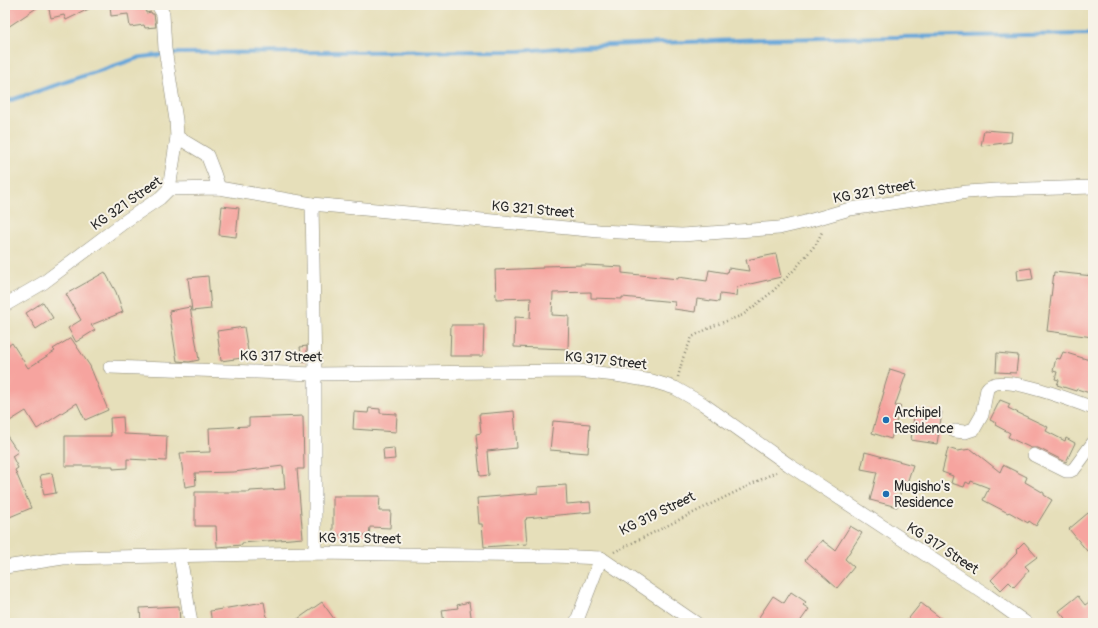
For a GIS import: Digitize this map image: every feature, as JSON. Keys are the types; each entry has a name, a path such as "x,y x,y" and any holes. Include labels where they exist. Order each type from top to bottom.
{"street":[{"path":"158,5 163,14 165,49 176,120 177,137 169,189"},
{"path":"177,137 207,155 219,188"},
{"name":"KG 321 Street","path":"5,305 43,283 127,220 160,198 169,189 219,188 312,204 599,231 682,235 779,228 850,209 966,192 1093,187"},
{"path":"312,204 315,374 315,553"},
{"name":"KG 317 Street","path":"110,368 315,374 578,371 652,381 675,388 703,404 789,465 1026,623"},
{"path":"955,431 965,432 974,429 982,415 987,389 989,386 994,384 1002,383 1030,386 1093,408"},
{"path":"1034,455 1066,471 1070,471 1074,469 1093,443"},
{"name":"KG 315 Street","path":"5,567 63,558 315,553 601,558"},
{"path":"180,556 191,623"},
{"path":"576,623 601,558 696,623"}],"path":[{"path":"675,388 683,358 692,337 713,326 743,315 772,292 812,249 832,214"},
{"name":"KG 319 Street","path":"601,558 789,465"}],"building":[{"path":"5,5 41,5 5,29"},
{"path":"48,5 97,5 66,20 64,15 51,18"},
{"path":"110,5 145,5 146,13 151,12 154,14 156,27 145,28 144,25 130,27 128,14 111,16"},
{"path":"984,130 1012,132 1011,142 981,146"},
{"path":"222,206 239,208 236,237 219,235"},
{"path":"776,254 781,277 737,287 736,296 720,294 719,302 697,299 695,312 674,309 675,302 622,297 622,299 591,298 591,292 553,293 552,315 569,316 568,349 514,347 515,317 530,318 531,298 496,299 495,270 543,268 543,266 586,265 622,267 622,273 678,279 678,277 707,281 709,270 727,273 728,268 749,271 746,260"},
{"path":"1031,268 1033,279 1018,281 1017,270"},
{"path":"105,272 116,292 123,312 91,325 95,330 76,342 68,328 81,320 66,294"},
{"path":"1054,272 1093,276 1093,337 1047,331"},
{"path":"208,276 211,309 192,311 188,278"},
{"path":"43,302 53,318 36,329 26,313"},
{"path":"190,307 199,360 189,362 177,361 169,311"},
{"path":"451,325 484,325 483,356 450,356"},
{"path":"244,327 249,357 221,361 217,331"},
{"path":"71,338 90,366 108,410 85,420 77,403 37,429 26,411 5,424 5,348 12,343 28,368 55,351 53,349"},
{"path":"307,346 307,361 302,362 300,347"},
{"path":"1063,352 1093,361 1093,394 1077,389 1076,391 1057,385 1059,380 1055,379 1057,372 1053,371 1056,358 1060,359"},
{"path":"997,353 1018,355 1016,373 996,372"},
{"path":"890,369 906,374 895,406 901,406 891,439 872,433"},
{"path":"1000,400 1010,404 1008,408 1048,427 1046,431 1065,441 1066,438 1075,443 1066,462 1038,448 1031,448 1008,437 1010,433 995,425 996,423 990,420"},
{"path":"369,408 380,409 380,413 397,414 396,432 353,429 354,412 368,413"},
{"path":"915,408 942,412 937,444 911,440"},
{"path":"514,411 517,448 487,451 489,475 480,476 476,434 481,433 479,414"},
{"path":"303,416 304,469 297,469 303,538 242,543 242,545 217,547 216,526 195,526 195,492 250,492 285,489 283,466 234,472 195,473 196,485 185,487 180,453 210,452 209,428 249,426 249,418"},
{"path":"123,417 124,434 167,436 166,461 127,459 127,468 113,469 113,466 65,466 65,436 111,436 110,418"},
{"path":"553,421 590,424 588,453 550,450"},
{"path":"5,433 18,452 12,456 18,468 15,470 31,508 5,519"},
{"path":"394,448 395,459 384,460 383,449"},
{"path":"948,448 957,451 971,449 1000,472 1003,465 1027,477 1025,482 1044,493 1044,495 1052,500 1036,526 1029,521 1028,523 983,500 989,488 971,481 970,484 966,482 964,487 951,483 953,476 942,472"},
{"path":"865,452 913,465 907,483 903,481 897,507 870,500 877,472 861,469"},
{"path":"52,473 56,493 44,495 40,475"},
{"path":"566,485 567,504 590,502 591,512 526,518 527,544 484,547 482,524 479,524 477,498 538,493 538,487"},
{"path":"333,496 380,496 379,511 391,511 390,528 370,527 369,535 333,535"},
{"path":"1088,513 1093,519 1093,546 1087,551 1069,529"},
{"path":"850,526 862,533 845,559 854,567 837,588 805,560 822,540 835,550"},
{"path":"1024,542 1037,557 1025,566 1029,570 1014,587 1009,582 1001,590 991,580 1018,552 1016,550"},
{"path":"791,592 806,602 803,605 809,609 799,623 768,623 759,617 773,596 784,603"},
{"path":"1078,596 1085,605 1093,599 1093,623 1069,623 1059,611"},
{"path":"264,602 268,623 212,623 210,611"},
{"path":"322,602 337,623 292,623"},
{"path":"469,602 472,623 444,623 442,610 458,608 457,605"},
{"path":"921,603 947,623 905,623"},
{"path":"179,606 180,623 141,623 140,608"}],"waterway":[{"path":"5,102 141,57 179,53 520,51 584,46 765,39 1093,34"}],"place":[{"name":"Archipel Residence","path":"886,420"},
{"name":"Mugisho's Residence","path":"886,494"}]}
